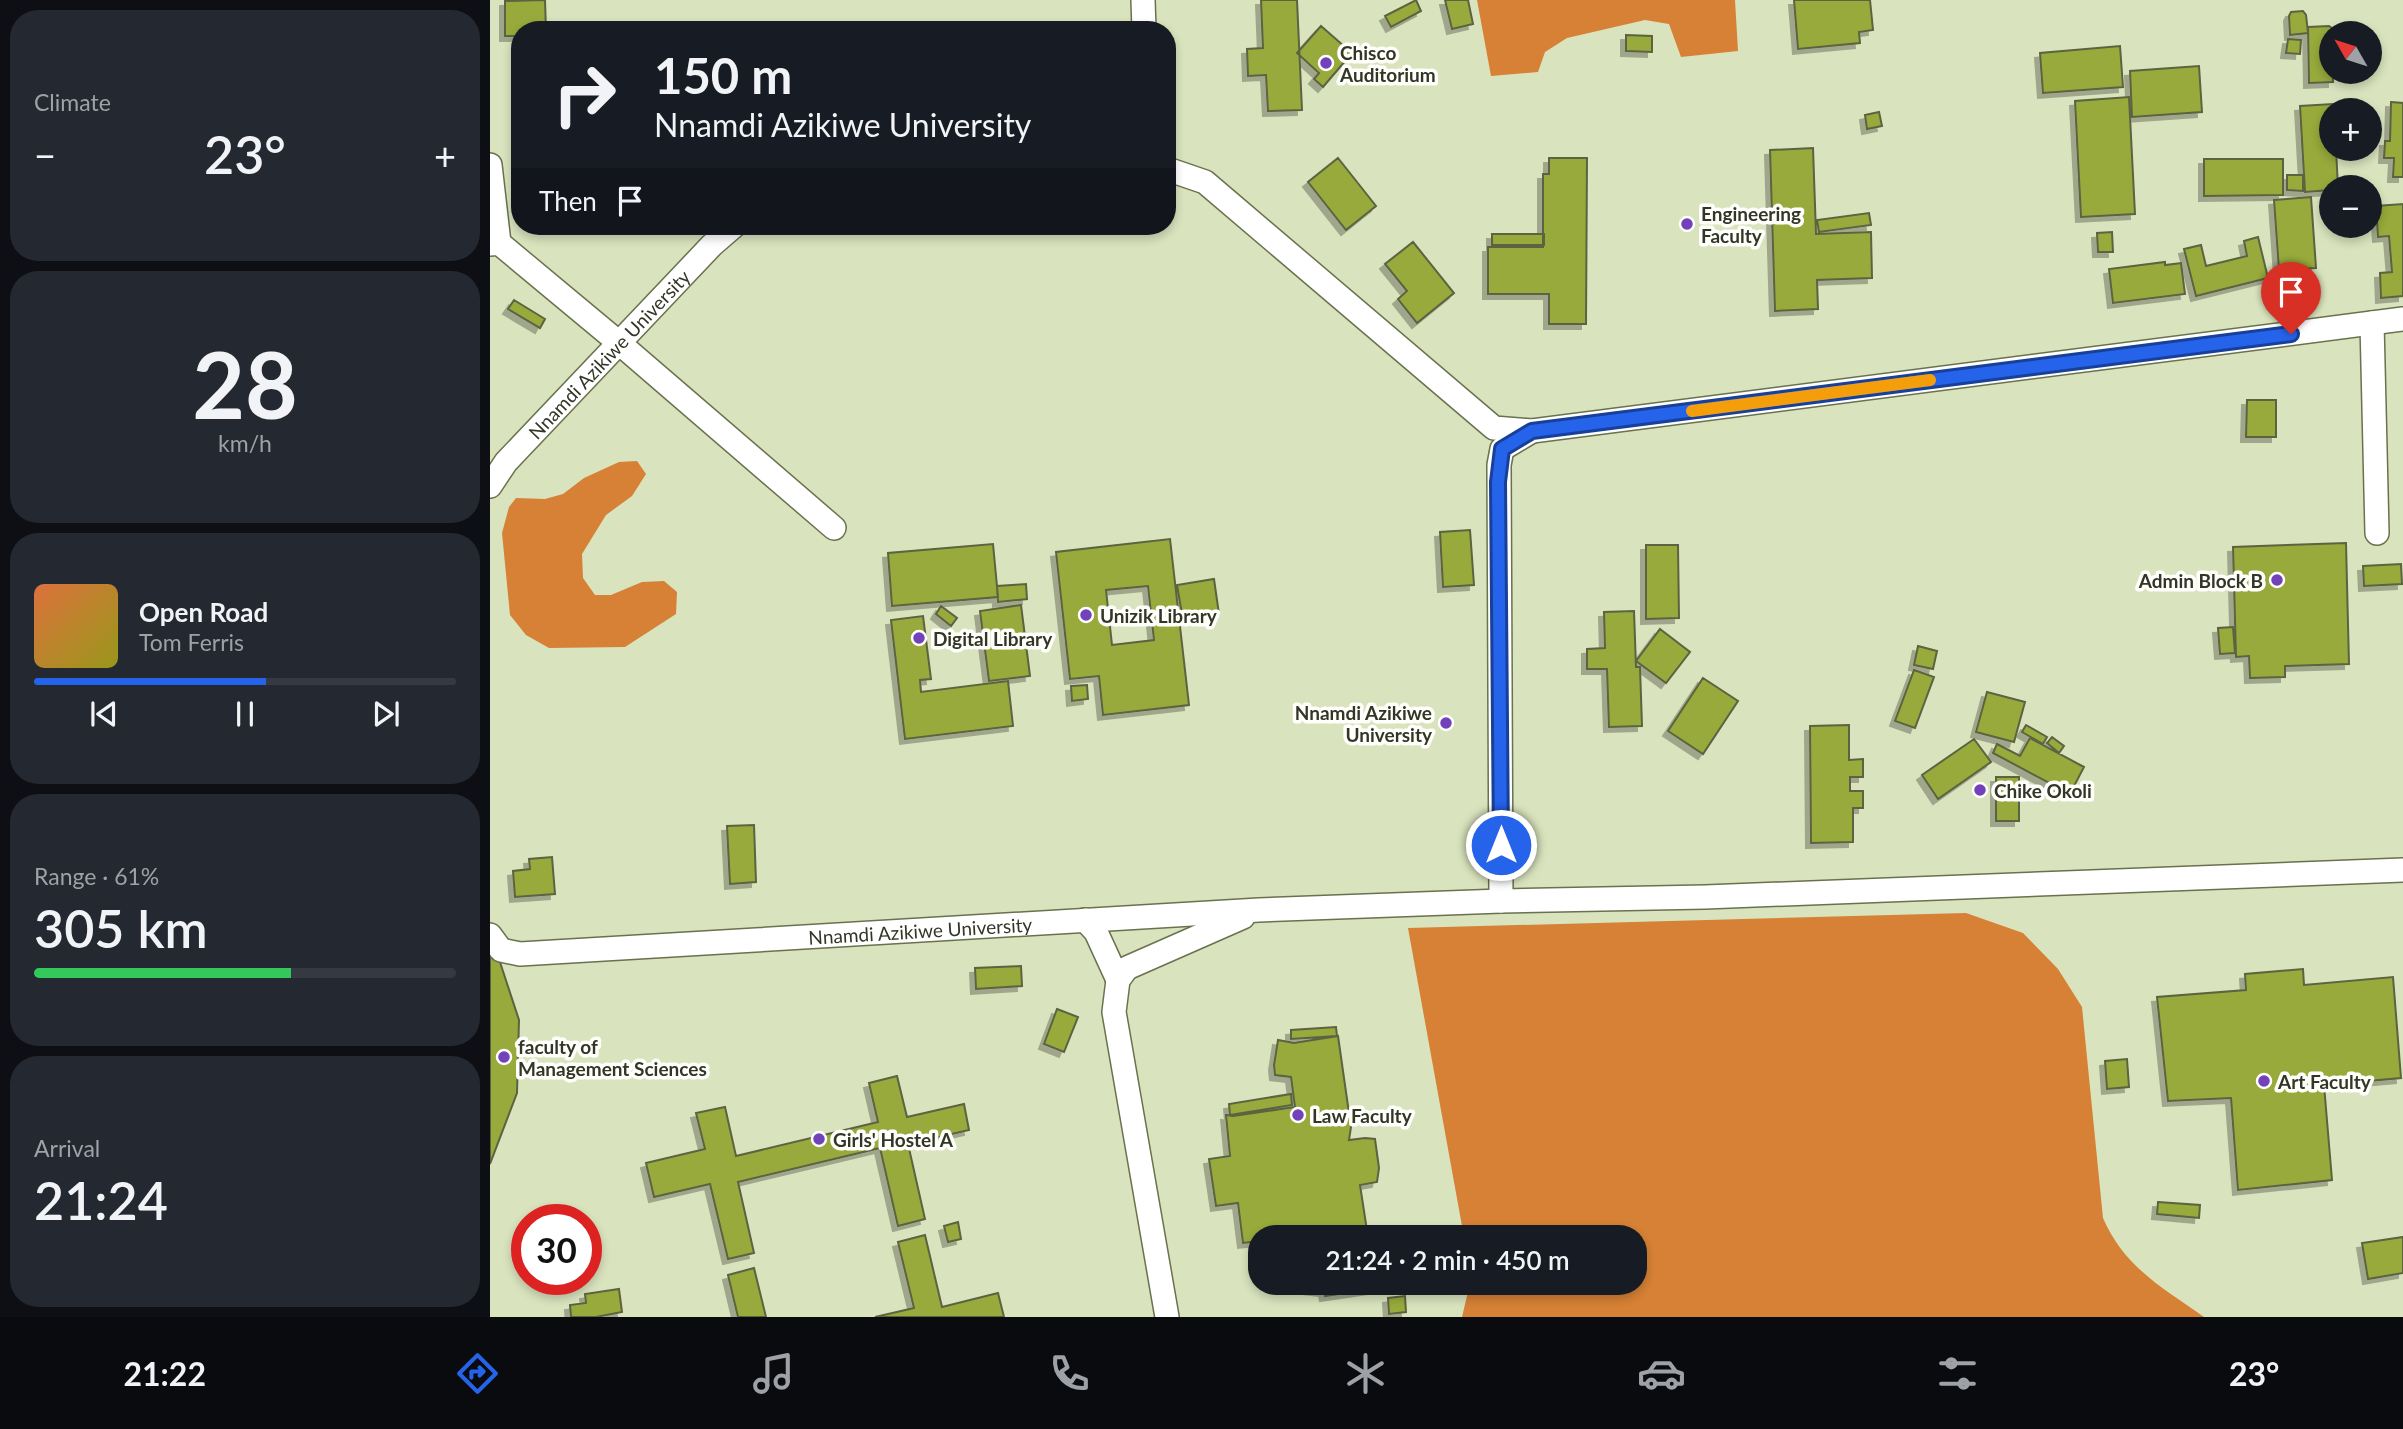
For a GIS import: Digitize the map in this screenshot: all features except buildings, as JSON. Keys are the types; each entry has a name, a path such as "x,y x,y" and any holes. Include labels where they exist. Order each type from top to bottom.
{"street":[{"path":"1143,0 1144,21"},
{"path":"490,165 494,244 618,342 834,528"},
{"path":"1176,172 1205,182 1497,439 1501,901"},
{"name":"Nnamdi Azikiwe University","path":"490,486 506,462 618,342 724,235"},
{"path":"1497,439 1532,431 2403,319"},
{"path":"2372,323 2377,533"},
{"name":"Nnamdi Azikiwe University","path":"490,934 501,950 520,954 1259,910 1705,897 2403,870"},
{"path":"1167,1317 1114,1012 1118,980 1127,968 1259,910"},
{"path":"1085,920 1096,932 1118,980"}],"shaded area":[{"path":"1477,0 1735,0 1738,51 1681,57 1669,24 1645,20 1567,38 1545,52 1538,72 1491,76"},
{"path":"637,461 646,474 632,496 606,515 582,554 583,578 595,595 611,595 642,582 664,581 677,592 676,614 625,647 549,648 526,635 510,615 502,533 509,507 516,498 545,499 563,494 584,478 619,462"},
{"path":"1966,913 2023,933 2058,969 2082,1007 2103,1218 2133,1263 2204,1317 1462,1317 1467,1295 1647,1295 1647,1225 1462,1225 1408,928"}],"slow traffic":[{"path":"1692,411 1930,380"}],"place":[{"name":"Chisco Auditorium","path":"1326,63"},
{"name":"Engineering Faculty","path":"1687,224"},
{"name":"Admin Block B","path":"2277,580"},
{"name":"Unizik Library","path":"1086,615"},
{"name":"Digital Library","path":"919,638"},
{"name":"Nnamdi Azikiwe University","path":"1446,723"},
{"name":"Chike Okoli","path":"1980,790"},
{"name":"faculty of Management Sciences","path":"504,1057"},
{"name":"Art Faculty","path":"2264,1081"},
{"name":"Law Faculty","path":"1298,1115"},
{"name":"Girls' Hostel A","path":"819,1139"}],"route":[{"path":"1501,845 1498,482 1502,449 1532,431 2291,334"}]}
